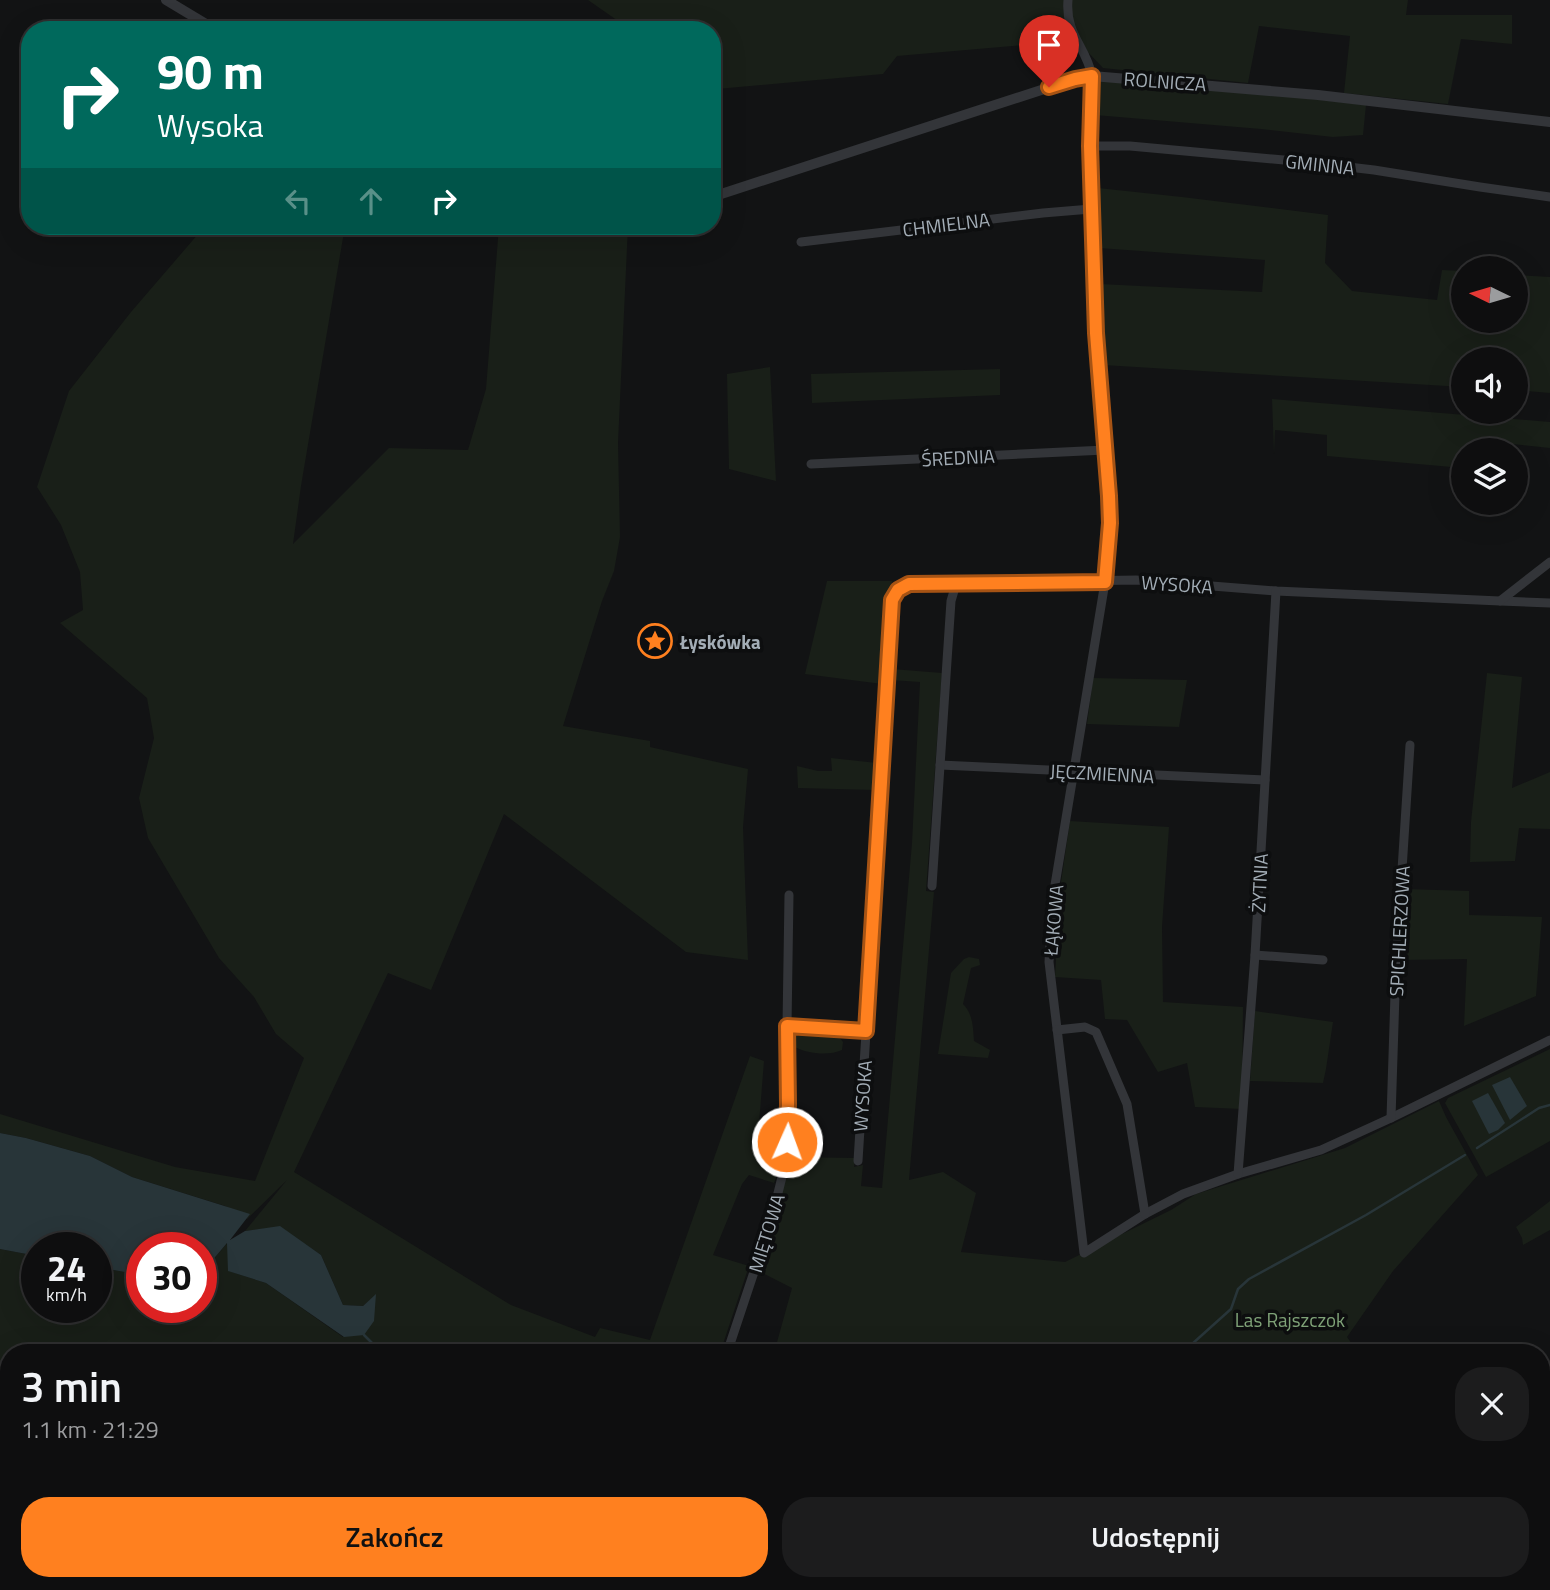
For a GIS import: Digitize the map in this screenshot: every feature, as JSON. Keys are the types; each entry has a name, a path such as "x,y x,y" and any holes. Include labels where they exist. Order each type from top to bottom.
{"street":[{"path":"166,0 201,21"},
{"path":"1068,0 1067,13 1074,37 1090,66 1092,76"},
{"name":"ROLNICZA","path":"721,194 1075,79 1092,76 1318,95 1550,122"},
{"name":"ŁĄKOWA","path":"1092,76 1091,209 1096,333 1110,523 1105,582 1073,772 1051,925 1049,962 1084,1253 1145,1214 1183,1194 1238,1174 1321,1150 1550,1040"},
{"name":"GMINNA","path":"1090,146 1130,146 1306,162 1550,197"},
{"name":"CHMIELNA","path":"801,242 1091,209"},
{"name":"ŚREDNIA","path":"811,464 1105,450"},
{"path":"1500,601 1550,562"},
{"name":"WYSOKA","path":"858,1161 892,600 898,590 909,584 1136,580 1276,591 1550,603"},
{"path":"932,886 951,601 956,584"},
{"name":"ŻYTNIA","path":"1238,1174 1255,955 1276,591"},
{"name":"SPICHLERZOWA","path":"1391,1118 1396,964 1410,745"},
{"name":"JĘCZMIENNA","path":"940,765 1265,780"},
{"name":"MIĘTOWA","path":"730,1344 771,1221 786,1161 789,895"},
{"path":"1255,955 1323,960"},
{"path":"787,1026 866,1031"},
{"path":"1057,1030 1085,1027 1096,1032 1127,1104 1145,1214"}],"green space":[{"path":"588,0 1408,0 1406,15 1512,15 1512,44 1461,39 1448,104 1344,93 1350,36 1259,26 1248,83 1103,68 1085,49 1074,26 1071,41 897,56 883,74 721,89 721,21 618,21"},
{"path":"1100,81 1366,105 1363,135 1333,137 1095,115"},
{"path":"1098,188 1328,215 1325,263 1352,291 1437,300 1442,270 1451,270 1451,333 1528,333 1528,276 1550,277 1550,393 1528,391 1528,347 1451,347 1451,386 1103,365 1100,284 1262,292 1265,260 1099,248"},
{"path":"197,235 343,235 293,544 389,448 468,450 486,389 498,235 628,235 618,443 620,537 614,571 563,726 650,741 650,747 748,769 743,827 748,960 686,952 504,814 431,990 388,973 294,1172 511,1305 595,1337 600,1328 650,1340 750,1056 764,1061 759,1124 784,1131 781,1165 774,1183 749,1175 742,1184 713,1255 749,1266 723,1344 0,1344 0,1249 21,1253 21,1323 112,1323 112,1270 126,1272 126,1323 217,1323 217,1255 228,1242 229,1271 266,1283 343,1337 376,1295 363,1306 343,1305 321,1255 280,1227 245,1231 287,1180 247,1219 225,1206 132,1177 90,1156 0,1133 0,1114 175,1167 255,1181 304,1058 276,1034 254,997 219,958 148,838 139,798 154,738 147,698 60,623 83,610 80,572 61,525 37,487 69,391 131,312"},
{"path":"770,367 776,481 729,469 727,374"},
{"path":"1000,369 1000,395 812,403 811,374"},
{"path":"1272,399 1451,414 1451,424 1528,424 1528,420 1550,422 1550,448 1528,446 1528,438 1451,438 1451,467 1327,456 1327,435 1275,430 1274,454"},
{"path":"827,581 892,581 882,684 805,674"},
{"name":"Las Rajszczok","path":"892,669 942,673 926,891 934,892 909,1180 943,1172 976,1193 961,1252 1065,1262 1171,1210 1196,1194 1345,1148 1439,1101 1478,1175 1393,1271 1347,1337 1352,1344 776,1344 792,1288 749,1266 790,1157 855,1158 854,1167 863,1165 861,1186 882,1188 912,843 920,682 891,680"},
{"path":"1487,673 1522,677 1512,788 1550,772 1550,829 1519,828 1515,861 1470,862 1471,822"},
{"path":"1093,678 1187,680 1179,727 1087,724"},
{"path":"831,758 877,763 875,790 798,788 797,766 832,771"},
{"path":"1070,821 1169,827 1162,927 1163,1002 1243,1007 1242,1109 1195,1107 1187,1063 1158,1072 1127,1020 1105,1019 1101,980 1055,977 1060,889"},
{"path":"1406,889 1469,891 1469,915 1542,917 1536,996 1464,1026 1467,959 1399,960"},
{"path":"969,957 979,959 980,965 971,968 963,1004 971,1016 974,1041 990,1050 988,1058 938,1054 951,973"},
{"path":"1255,1011 1333,1022 1323,1083 1250,1081"},
{"path":"828,1031 836,1034 843,1042 842,1050 818,1053 795,1047 795,1033"},
{"path":"1550,1049 1550,1141 1486,1177 1445,1103 1448,1098"},
{"path":"1550,1201 1550,1230 1523,1245 1516,1227"}],"shaded area":[{"path":"1510,1077 1527,1106 1510,1120 1492,1085"},
{"path":"1488,1093 1505,1123 1489,1134 1472,1101"},
{"path":"0,1133 90,1156 132,1177 250,1214 230,1240 245,1231 280,1226 321,1255 343,1305 363,1306 376,1294 374,1321 364,1335 344,1337 266,1283 228,1271 227,1243 217,1255 217,1232 126,1232 126,1272 112,1270 112,1232 21,1232 21,1253 0,1249"}],"waterway":[{"path":"1477,1148 1539,1108 1550,1105"},
{"path":"1192,1344 1231,1309 1238,1289 1249,1279 1366,1215 1465,1155"},
{"path":"364,1335 373,1344"}],"place":[{"name":"Łyskówka","path":"655,641"}],"route":[{"path":"787,1142 787,1026 866,1031 892,600 898,590 909,584 1105,582 1110,523 1096,333 1089,116 1092,76 1049,87"}]}
